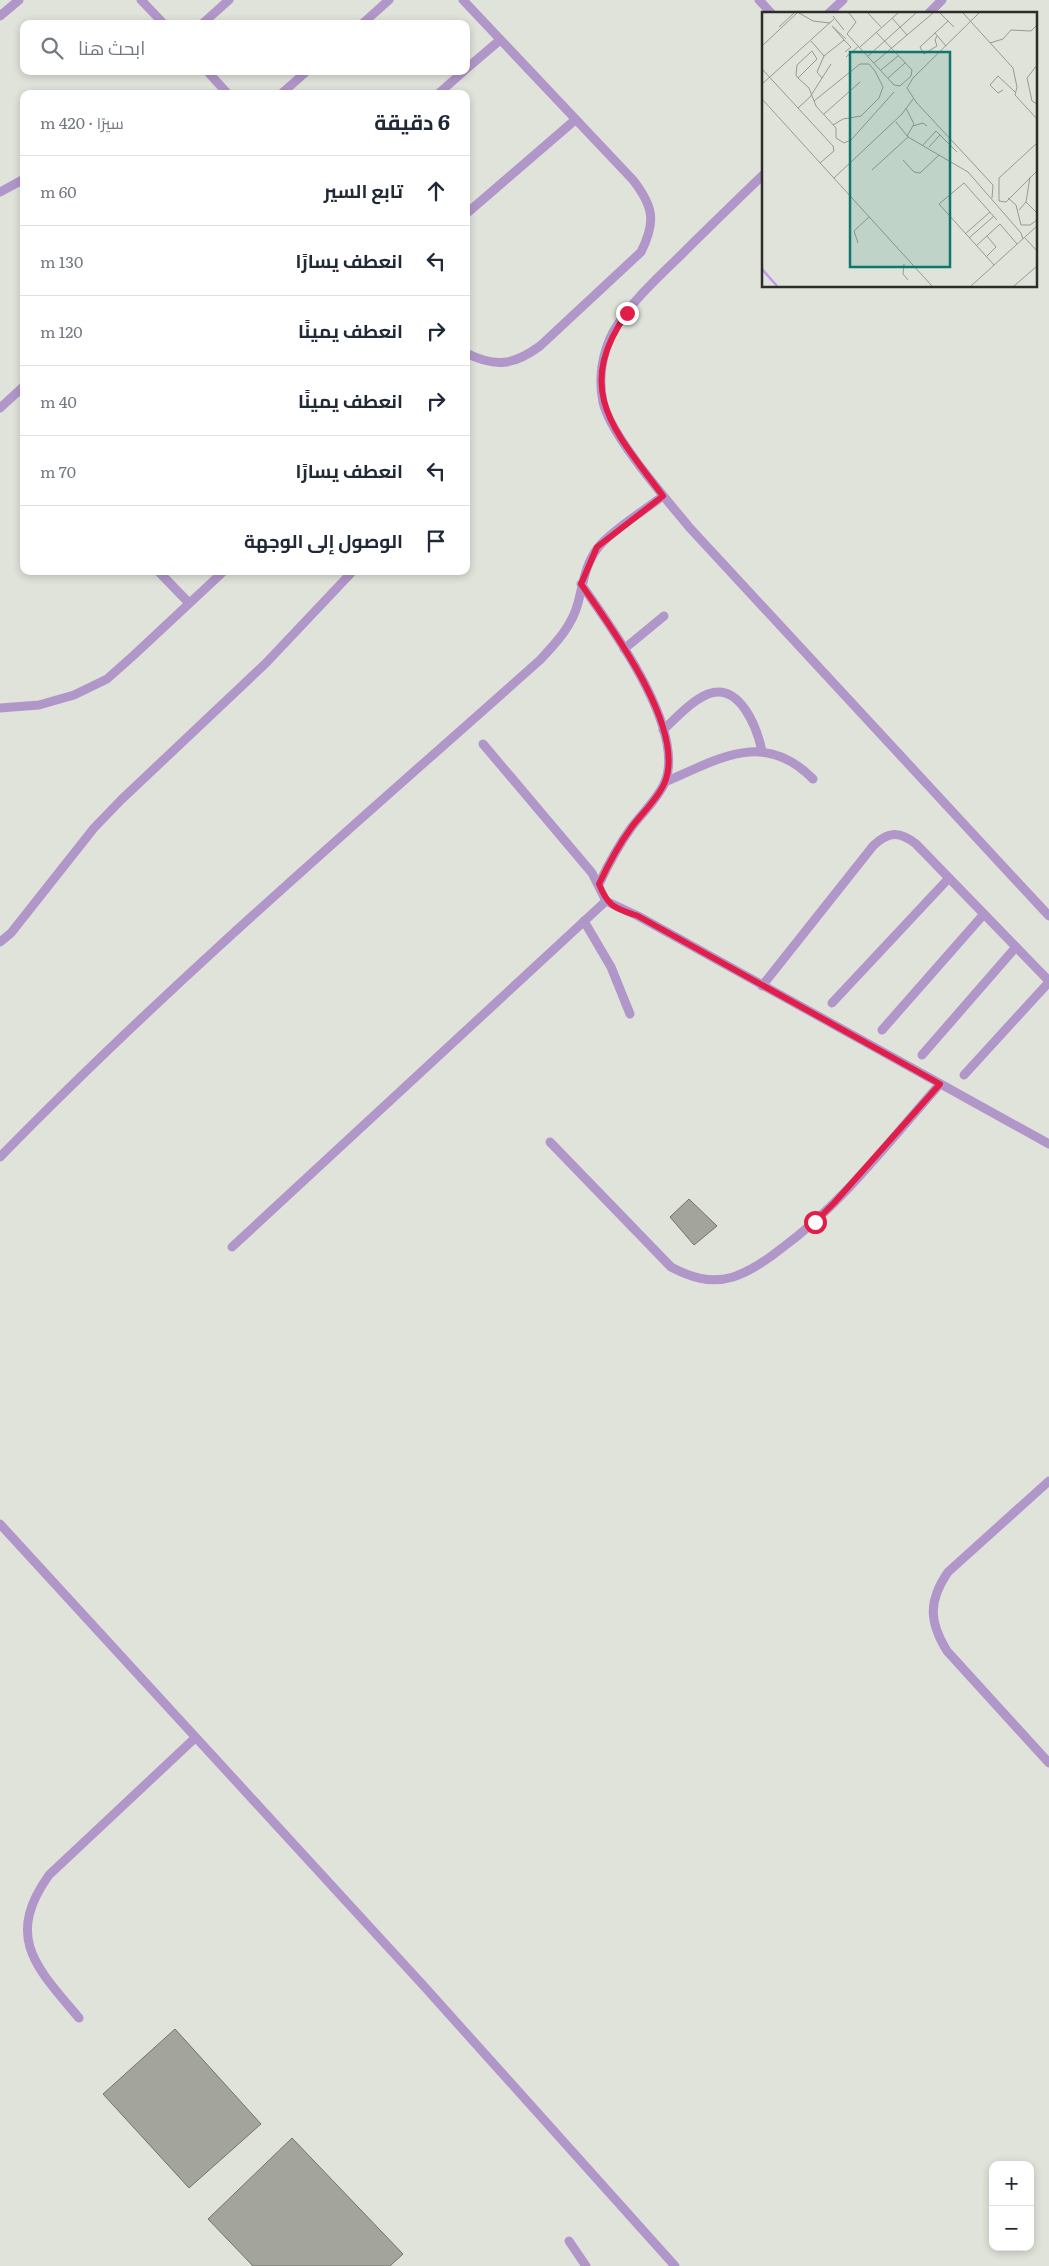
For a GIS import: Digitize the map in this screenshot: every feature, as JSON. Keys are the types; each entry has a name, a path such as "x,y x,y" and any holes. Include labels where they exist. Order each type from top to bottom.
{"lane":[{"path":"0,16 19,0"},
{"path":"142,0 160,20"},
{"path":"206,20 229,0"},
{"path":"366,20 389,0"},
{"path":"463,0 634,180 645,195 651,214 651,233 641,252 540,346 524,358 503,364 482,361 470,355"},
{"path":"759,0 770,12"},
{"path":"830,12 844,0"},
{"path":"930,12 942,0"},
{"path":"470,66 500,40"},
{"path":"211,75 224,90"},
{"path":"286,90 302,75"},
{"path":"442,90 459,75"},
{"path":"470,211 575,120"},
{"path":"762,176 642,295 613,333 604,356 601,378 603,404 621,439 663,496 715,556 1049,916"},
{"path":"0,192 20,181"},
{"path":"0,408 20,390"},
{"path":"0,1157 77,1078 230,935 540,660 564,633 578,603 581,584 597,547 663,496"},
{"path":"162,575 189,603"},
{"path":"0,708 39,705 74,695 107,679 220,575"},
{"path":"0,942 94,828 266,663 349,575"},
{"path":"581,584 641,676 669,747 669,764 665,782 658,795 620,843 599,884"},
{"path":"624,649 664,616"},
{"path":"663,730 697,700 717,692 727,693 741,704 747,713 759,739 762,751"},
{"path":"482,744 592,873 606,901 638,916 1049,1144"},
{"path":"665,782 723,758 762,751 782,755 800,764 813,779"},
{"path":"762,986 880,839 889,834 899,833 908,837 1049,981 964,1075"},
{"path":"832,1003 949,878"},
{"path":"232,1247 606,901"},
{"path":"882,1030 984,914"},
{"path":"584,921 611,967 630,1014"},
{"path":"922,1056 1016,947"},
{"path":"550,1142 670,1267 690,1276 710,1280 732,1278 751,1270 766,1260 815,1222 940,1084"},
{"path":"1049,1481 948,1572 938,1586 933,1603 933,1620 938,1637 947,1651 1049,1763"},
{"path":"0,1524 422,1984 675,2266"},
{"path":"79,2018 46,1978 33,1958 27,1937 29,1914 36,1893 49,1875 195,1738"},
{"path":"569,2241 586,2266"}],"building":[{"path":"689,1199 717,1226 694,1245 670,1217"},
{"path":"175,2029 261,2124 189,2188 103,2094"},
{"path":"292,2138 403,2254 390,2266 253,2266 208,2219"}],"route":[{"path":"627,313 613,333 604,356 601,378 603,404 621,439 663,496 597,547 587,566 581,584 641,676 653,702 669,747 669,764 665,782 658,795 620,843 609,863 599,884 603,896 613,906 638,916 940,1084 815,1222"}]}
